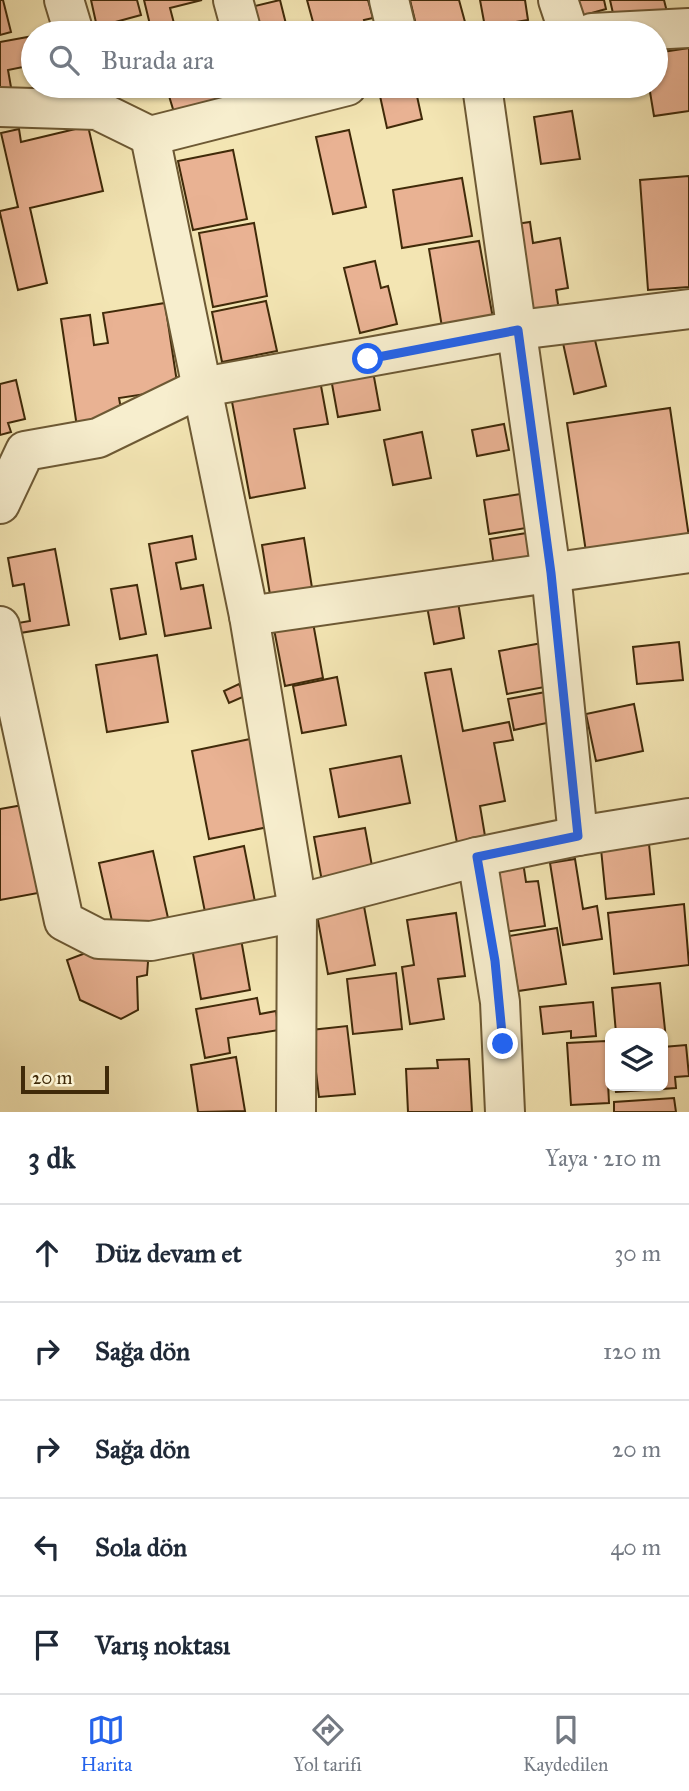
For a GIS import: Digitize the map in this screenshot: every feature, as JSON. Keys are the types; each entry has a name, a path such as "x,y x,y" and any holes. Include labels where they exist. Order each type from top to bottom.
{"street":[{"path":"64,0 70,21"},
{"path":"233,0 239,21"},
{"path":"389,0 394,21"},
{"path":"558,0 565,21"},
{"path":"668,29 689,28"},
{"path":"0,107 93,98 150,136 249,616 297,908 296,1112"},
{"path":"150,136 253,98"},
{"path":"484,98 551,573 578,836"},
{"path":"0,504 25,451 98,438 203,387 518,330 689,309"},
{"path":"249,616 689,553"},
{"path":"0,626 64,921 99,939 151,941 297,908 477,857 578,836 689,818"},
{"path":"477,857 500,1002 505,1112"}],"building":[{"path":"0,0 3,0 11,32 0,35"},
{"path":"91,0 137,0 141,15 119,21 96,21"},
{"path":"144,0 202,0 170,8 173,21 149,21"},
{"path":"280,0 285,21 255,21 251,7"},
{"path":"307,0 368,0 373,18 364,21 313,21"},
{"path":"410,0 459,0 465,21 415,21"},
{"path":"480,0 525,0 528,20 484,21"},
{"path":"576,0 604,0 606,9 581,16"},
{"path":"610,0 664,0 669,20 664,21 615,21"},
{"path":"21,38 21,67 8,70 12,93 0,95 0,42"},
{"path":"689,48 689,111 654,116 651,98 668,98 668,51"},
{"path":"170,98 233,98 234,101 176,119"},
{"path":"380,98 417,98 422,119 387,128"},
{"path":"572,111 580,159 541,164 534,117"},
{"path":"88,126 103,191 30,208 47,283 18,290 0,213 18,207 1,133 19,129 21,142"},
{"path":"349,130 366,207 333,214 316,137"},
{"path":"233,150 247,219 193,230 178,161"},
{"path":"689,176 689,287 648,290 640,180"},
{"path":"462,178 472,236 402,248 393,190"},
{"path":"530,222 533,243 560,238 568,288 556,290 559,311 531,316 509,225"},
{"path":"254,223 267,296 213,307 199,233"},
{"path":"479,241 494,324 443,333 429,249"},
{"path":"375,261 381,288 388,286 397,324 360,333 344,268"},
{"path":"266,301 277,351 222,362 212,312"},
{"path":"165,303 178,389 119,398 123,420 77,427 61,319 90,315 94,345 108,343 103,313"},
{"path":"594,336 606,386 574,394 563,343"},
{"path":"372,366 380,410 338,417 330,373"},
{"path":"319,375 328,424 294,429 305,488 250,498 230,391"},
{"path":"16,380 25,419 8,423 11,432 0,435 0,384"},
{"path":"670,408 689,537 586,552 567,423"},
{"path":"504,424 509,450 477,456 472,430"},
{"path":"422,432 431,478 393,485 384,440"},
{"path":"527,493 532,527 489,534 484,500"},
{"path":"533,532 539,567 495,573 490,539"},
{"path":"192,536 196,559 176,563 181,589 203,585 211,628 165,636 149,544"},
{"path":"304,538 313,594 271,601 262,545"},
{"path":"55,549 69,625 20,633 18,623 30,621 24,584 13,586 8,558"},
{"path":"137,585 146,634 120,639 111,589"},
{"path":"457,596 464,638 434,644 426,601"},
{"path":"312,617 323,678 285,686 273,624"},
{"path":"679,642 683,680 637,684 633,647"},
{"path":"542,643 550,686 507,694 499,651"},
{"path":"157,655 168,722 107,732 96,665"},
{"path":"451,669 463,731 509,722 513,740 494,743 505,801 480,806 486,842 458,848 425,673"},
{"path":"337,677 346,725 302,733 293,686"},
{"path":"239,684 245,696 229,703 224,691"},
{"path":"551,691 556,721 514,730 508,699"},
{"path":"634,704 643,751 596,761 586,714"},
{"path":"255,738 273,826 209,839 192,751"},
{"path":"401,756 410,803 339,817 330,769"},
{"path":"23,805 38,893 0,900 0,809"},
{"path":"365,828 374,877 323,887 314,837"},
{"path":"649,844 654,894 606,899 601,849"},
{"path":"244,846 256,907 206,917 194,857"},
{"path":"153,851 168,918 114,930 99,863"},
{"path":"575,859 583,909 597,906 602,939 563,945 550,863"},
{"path":"523,862 526,882 538,881 545,926 505,932 494,867"},
{"path":"363,901 375,965 328,974 316,910"},
{"path":"684,904 689,965 614,974 608,913"},
{"path":"456,913 465,976 438,979 444,1019 410,1024 402,967 414,965 407,920"},
{"path":"557,928 566,984 518,991 509,936"},
{"path":"241,939 250,990 201,999 192,948"},
{"path":"126,948 139,950 148,962 147,975 137,977 138,1010 121,1019 80,1000 67,960 83,954"},
{"path":"396,973 402,1029 353,1034 347,979"},
{"path":"660,983 665,1028 616,1028 612,988"},
{"path":"257,998 260,1014 276,1011 279,1030 228,1038 230,1053 205,1058 196,1009"},
{"path":"593,1002 596,1036 571,1038 571,1031 543,1034 540,1007"},
{"path":"347,1026 355,1094 319,1097 311,1030"},
{"path":"605,1041 605,1091 608,1091 609,1103 571,1105 567,1043"},
{"path":"686,1045 689,1076 675,1077 676,1088 668,1089 668,1047"},
{"path":"236,1057 245,1111 198,1112 191,1065"},
{"path":"469,1059 472,1112 408,1112 406,1069 438,1068 437,1060"},
{"path":"674,1098 676,1112 614,1112 614,1102"}],"route":[{"path":"368,359 518,330 551,573 578,836 477,857 495,961 503,1044"}]}
